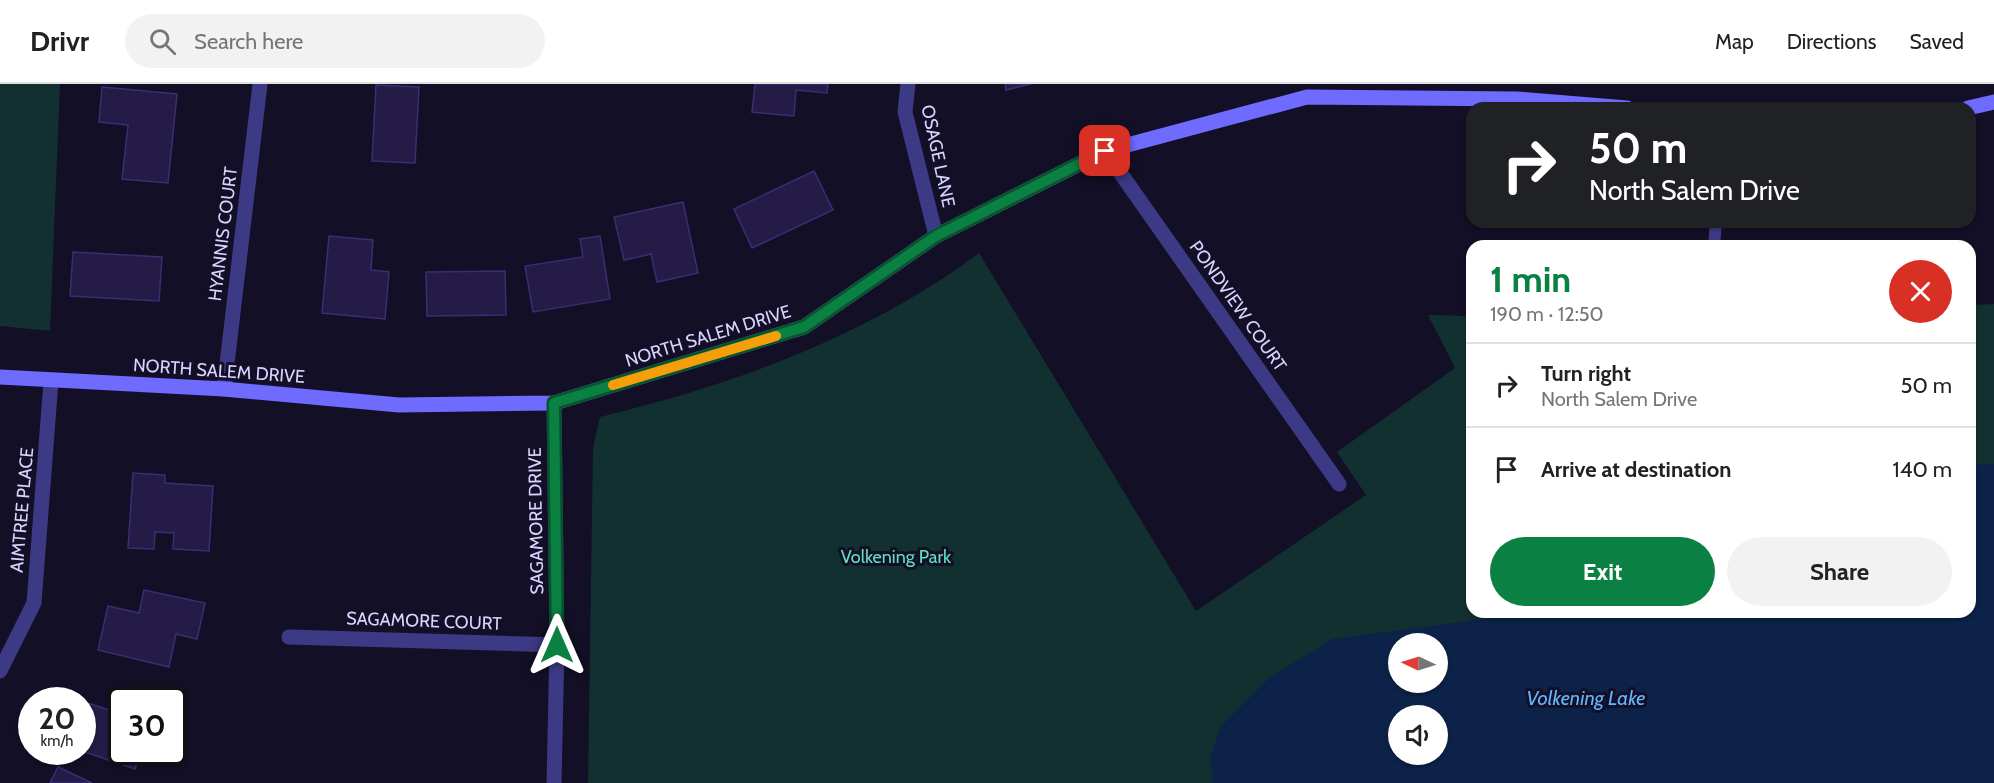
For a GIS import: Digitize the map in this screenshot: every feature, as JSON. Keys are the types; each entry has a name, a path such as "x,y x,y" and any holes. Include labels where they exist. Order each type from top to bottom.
{"street":[{"name":"HYANNIS COURT","path":"224,389 260,84"},
{"name":"OSAGE LANE","path":"908,84 905,112 936,236"},
{"name":"NORTH SALEM DRIVE","path":"0,377 224,389 399,405 554,403 804,327 936,236 1105,151 1307,97 1517,99 1554,102"},
{"path":"1976,106 1994,102"},
{"name":"PONDVIEW COURT","path":"1105,151 1339,484"},
{"name":"AIMTREE PLACE","path":"0,671 34,603 51,381"},
{"name":"SAGAMORE DRIVE","path":"554,403 557,645 554,783"},
{"name":"SAGAMORE COURT","path":"289,637 557,645"}],"green space":[{"path":"0,84 60,84 50,331 0,326"},
{"name":"Volkening Park","path":"979,253 1196,611 1366,495 1337,452 1455,368 1428,315 1466,316 1466,618 1976,618 1976,305 1994,304 1994,783 588,783 593,448 600,417 738,377 811,349 881,315"}],"water":[{"name":"Volkening Lake","path":"1994,464 1994,783 1213,783 1210,758 1221,726 1269,678 1332,639 1491,618 1976,618 1976,465"}],"building":[{"path":"755,84 828,84 827,93 796,90 794,116 752,112"},
{"path":"1005,84 1031,84 1006,90"},
{"path":"376,85 419,87 415,163 372,161"},
{"path":"102,87 177,94 168,183 122,179 128,125 99,122"},
{"path":"814,171 833,210 752,248 734,209"},
{"path":"683,202 698,273 657,282 651,254 624,260 614,217"},
{"path":"329,236 373,240 371,270 389,272 385,319 322,313"},
{"path":"600,236 610,299 533,312 525,266 583,257 580,239"},
{"path":"73,252 162,257 159,301 70,296"},
{"path":"505,271 506,315 427,316 426,272"},
{"path":"133,473 165,475 165,483 213,486 209,551 173,549 174,533 155,532 154,549 128,548"},
{"path":"144,590 205,603 197,639 176,634 169,667 98,650 108,606 139,613"},
{"path":"96,706 108,710 108,760 96,756"},
{"path":"123,765 136,765 135,769"},
{"path":"58,767 92,783 50,783"}],"slow traffic":[{"path":"613,385 776,336"}],"route":[{"path":"557,645 554,403 804,327 936,236 1105,151"}]}
